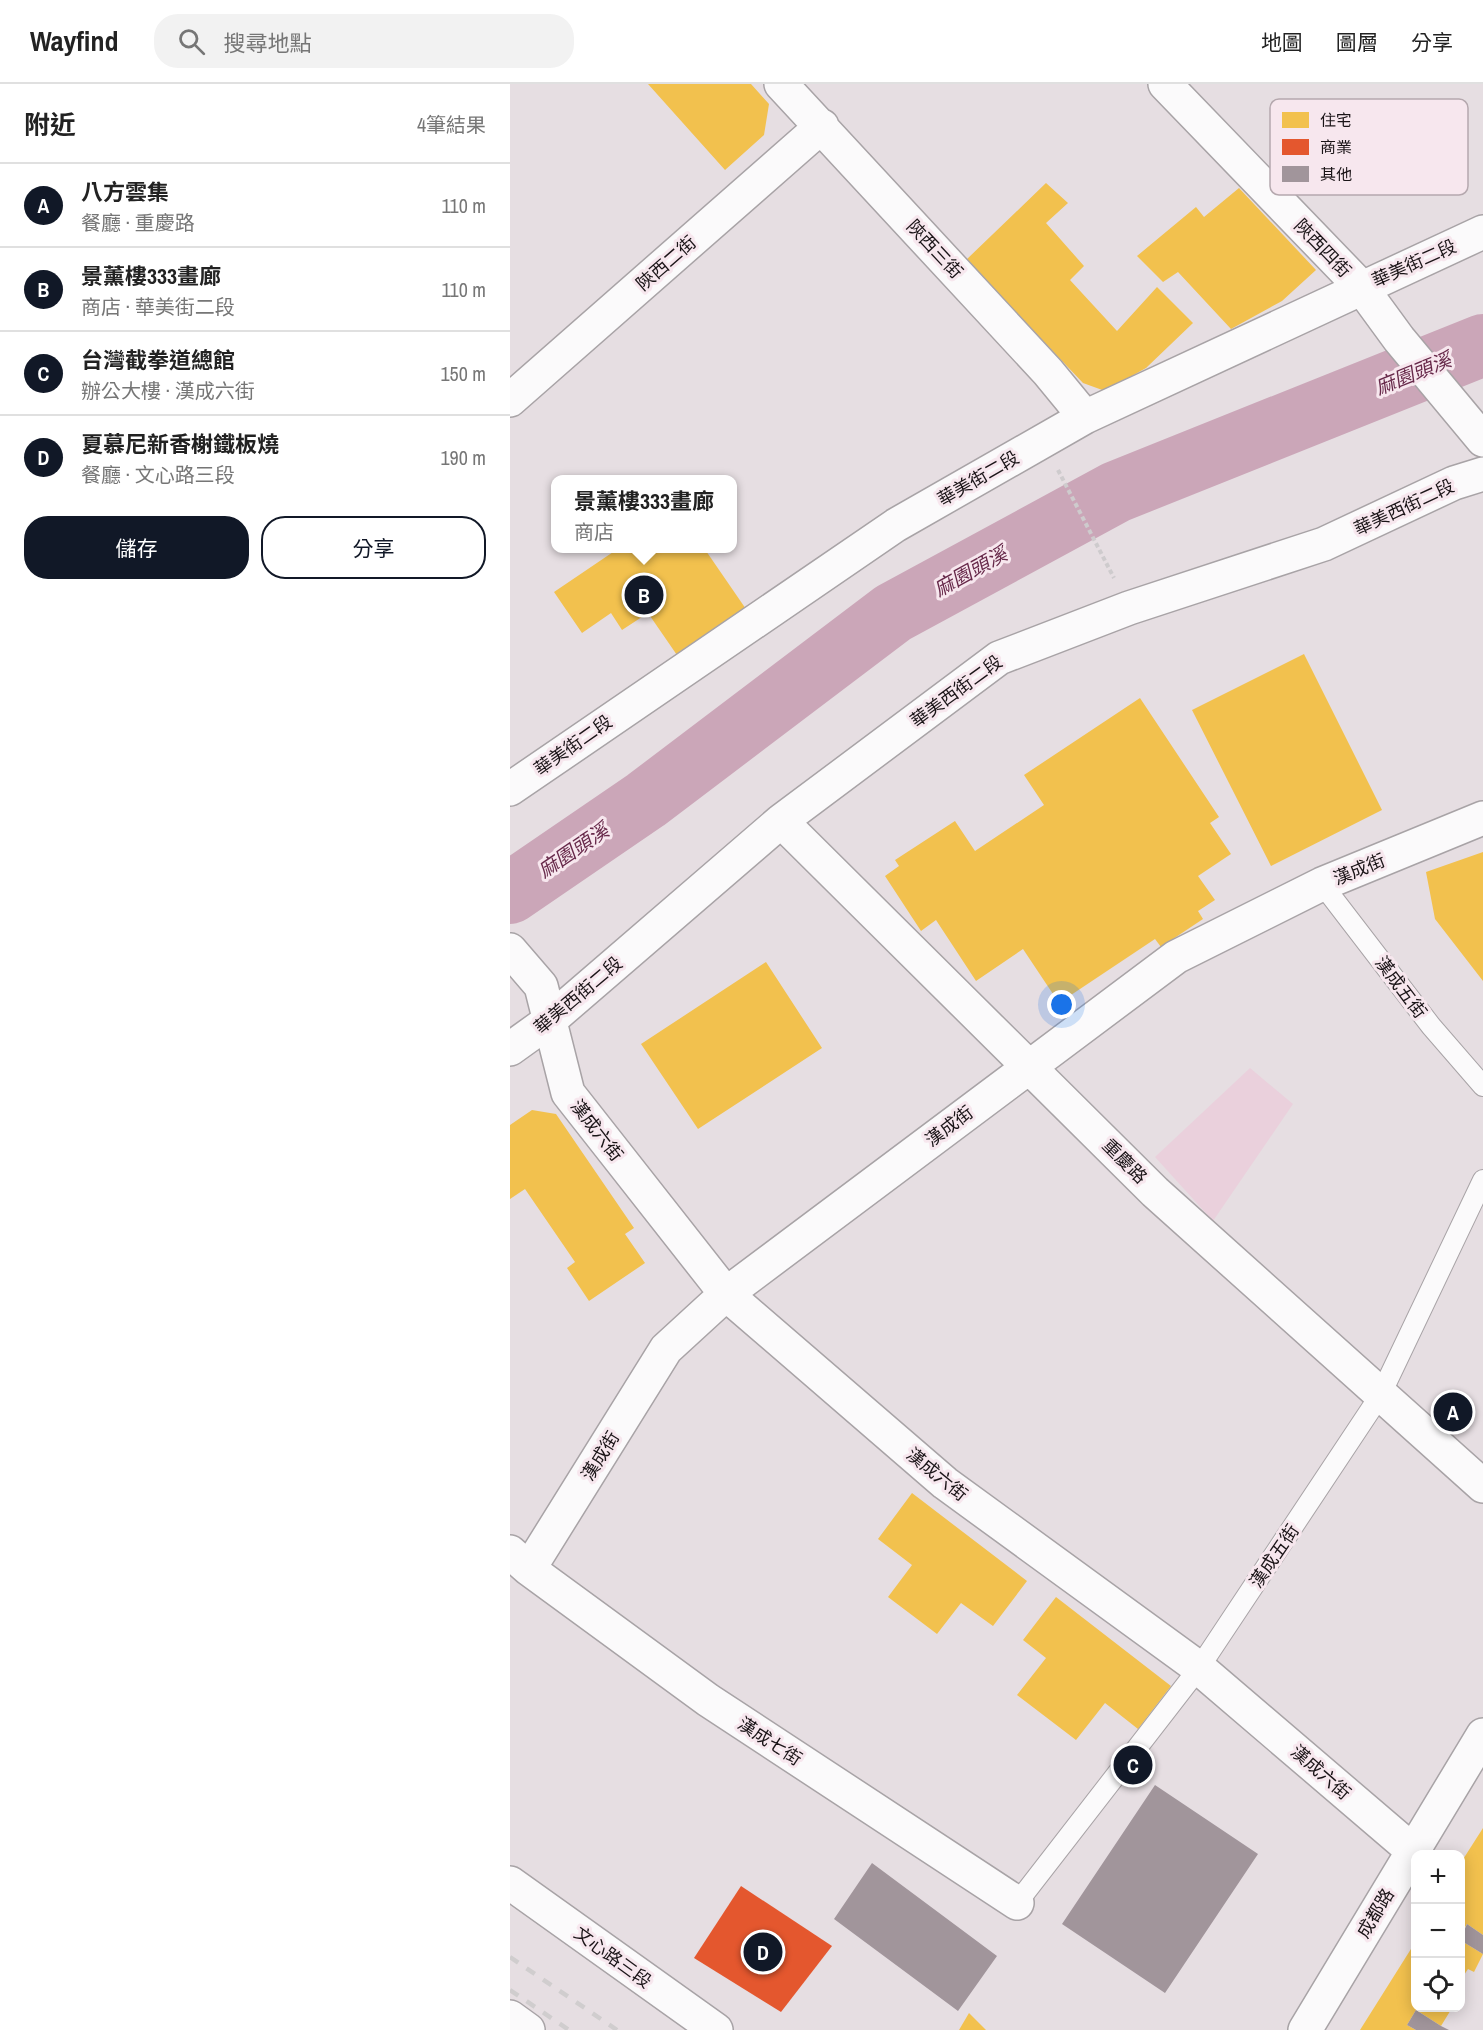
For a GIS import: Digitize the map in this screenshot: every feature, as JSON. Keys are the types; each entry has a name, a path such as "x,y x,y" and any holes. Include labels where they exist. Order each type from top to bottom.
{"street":[{"name":"陝西三街","path":"781,84 1048,372 1085,417"},
{"name":"陝西四街","path":"1165,84 1270,193"},
{"name":"陝西二街","path":"510,400 822,126"},
{"name":"陝西四街","path":"1272,195 1361,287 1399,339 1473,428"},
{"name":"華美街二段","path":"510,789 886,532 1043,441 1085,417 1483,232"},
{"name":"華美西街二段","path":"510,1049 549,1021 781,821 999,658 1129,608 1324,544 1454,483 1483,474"},
{"name":"漢成街","path":"519,1561 666,1349 726,1294 1176,957 1322,884 1483,818"},
{"name":"重慶路","path":"781,821 1155,1192 1483,1486"},
{"name":"漢成六街","path":"510,950 541,986 568,1093 726,1294 945,1483 1199,1668 1412,1850"},
{"name":"漢成七街","path":"519,1561 708,1700 1017,1903"},
{"name":"成都路","path":"1414,1850 1483,1735"},
{"name":"成都路","path":"1305,2030 1411,1854"},
{"name":"文心路三段","path":"510,1883 716,2030"},
{"path":"510,2017 528,2030"}],"lane":[{"name":"漢成五街","path":"1322,884 1431,1026 1483,1086"},
{"name":"漢成五街","path":"1017,1903 1199,1668 1381,1394 1483,1180"}],"path":[{"path":"1043,441 1129,608"}],"shaded area":[{"path":"1250,1068 1293,1104 1213,1221 1155,1157"}],"building: 住宅":[{"path":"648,84 751,84 769,104 764,135 725,170"},
{"path":"1046,183 1068,203 1046,223 1084,266 1070,280 1117,331 1157,287 1193,323 1146,368 1105,391 1083,383 966,260"},
{"path":"1239,188 1316,270 1282,301 1231,329 1178,272 1163,282 1137,256 1196,207 1204,217"},
{"path":"612,553 707,553 748,612 679,658 648,613 622,630 611,613 582,633 554,592"},
{"path":"1304,654 1382,810 1271,866 1192,710"},
{"path":"1140,698 1219,817 1210,823 1231,854 1198,876 1215,900 1198,911 1203,919 1161,947 1155,939 1059,1003 1023,949 976,981 936,920 921,931 885,876 899,866 895,860 955,821 975,851 1044,805 1024,775"},
{"path":"1483,852 1483,981 1435,919 1426,872"},
{"path":"766,962 822,1048 698,1129 641,1044"},
{"path":"532,1110 556,1114 634,1228 625,1234 645,1263 589,1301 567,1268 575,1262 525,1189 510,1199 510,1125"},
{"path":"912,1493 1027,1581 993,1626 961,1603 937,1634 888,1597 912,1565 878,1539"},
{"path":"1056,1597 1171,1686 1138,1729 1105,1703 1076,1740 1017,1695 1046,1658 1023,1640"},
{"path":"1483,1828 1483,1935 1467,1924 1465,1927 1465,1856"},
{"path":"1465,1943 1483,1954 1474,1972 1468,1969 1465,1974"},
{"path":"1411,1949 1411,2012 1415,2012 1407,2025 1416,2030 1360,2030"},
{"path":"1419,2012 1450,2012 1441,2026"},
{"path":"969,2013 986,2030 959,2030"}],"building: 商業":[{"path":"741,1886 832,1946 781,2012 694,1958"}],"building: 其他":[{"path":"1155,1785 1258,1854 1165,1993 1062,1924"},
{"path":"872,1863 997,1956 958,2011 834,1919"},
{"path":"1467,1924 1483,1935 1483,1954 1465,1943"},
{"path":"1415,2012 1419,2012 1449,2030 1416,2030 1407,2025"}],"waterway":[{"name":"麻園頭溪","path":"510,893 646,800 893,613 1116,492 1483,345"}],"railway":[{"path":"510,1957 617,2030"},
{"path":"510,1990 569,2030"}],"place":[{"name":"景薰樓333畫廊","path":"644,595"},
{"name":"八方雲集","path":"1453,1412"},
{"name":"台灣截拳道總館","path":"1133,1765"},
{"name":"夏慕尼新香榭鐵板燒","path":"763,1952"}]}
